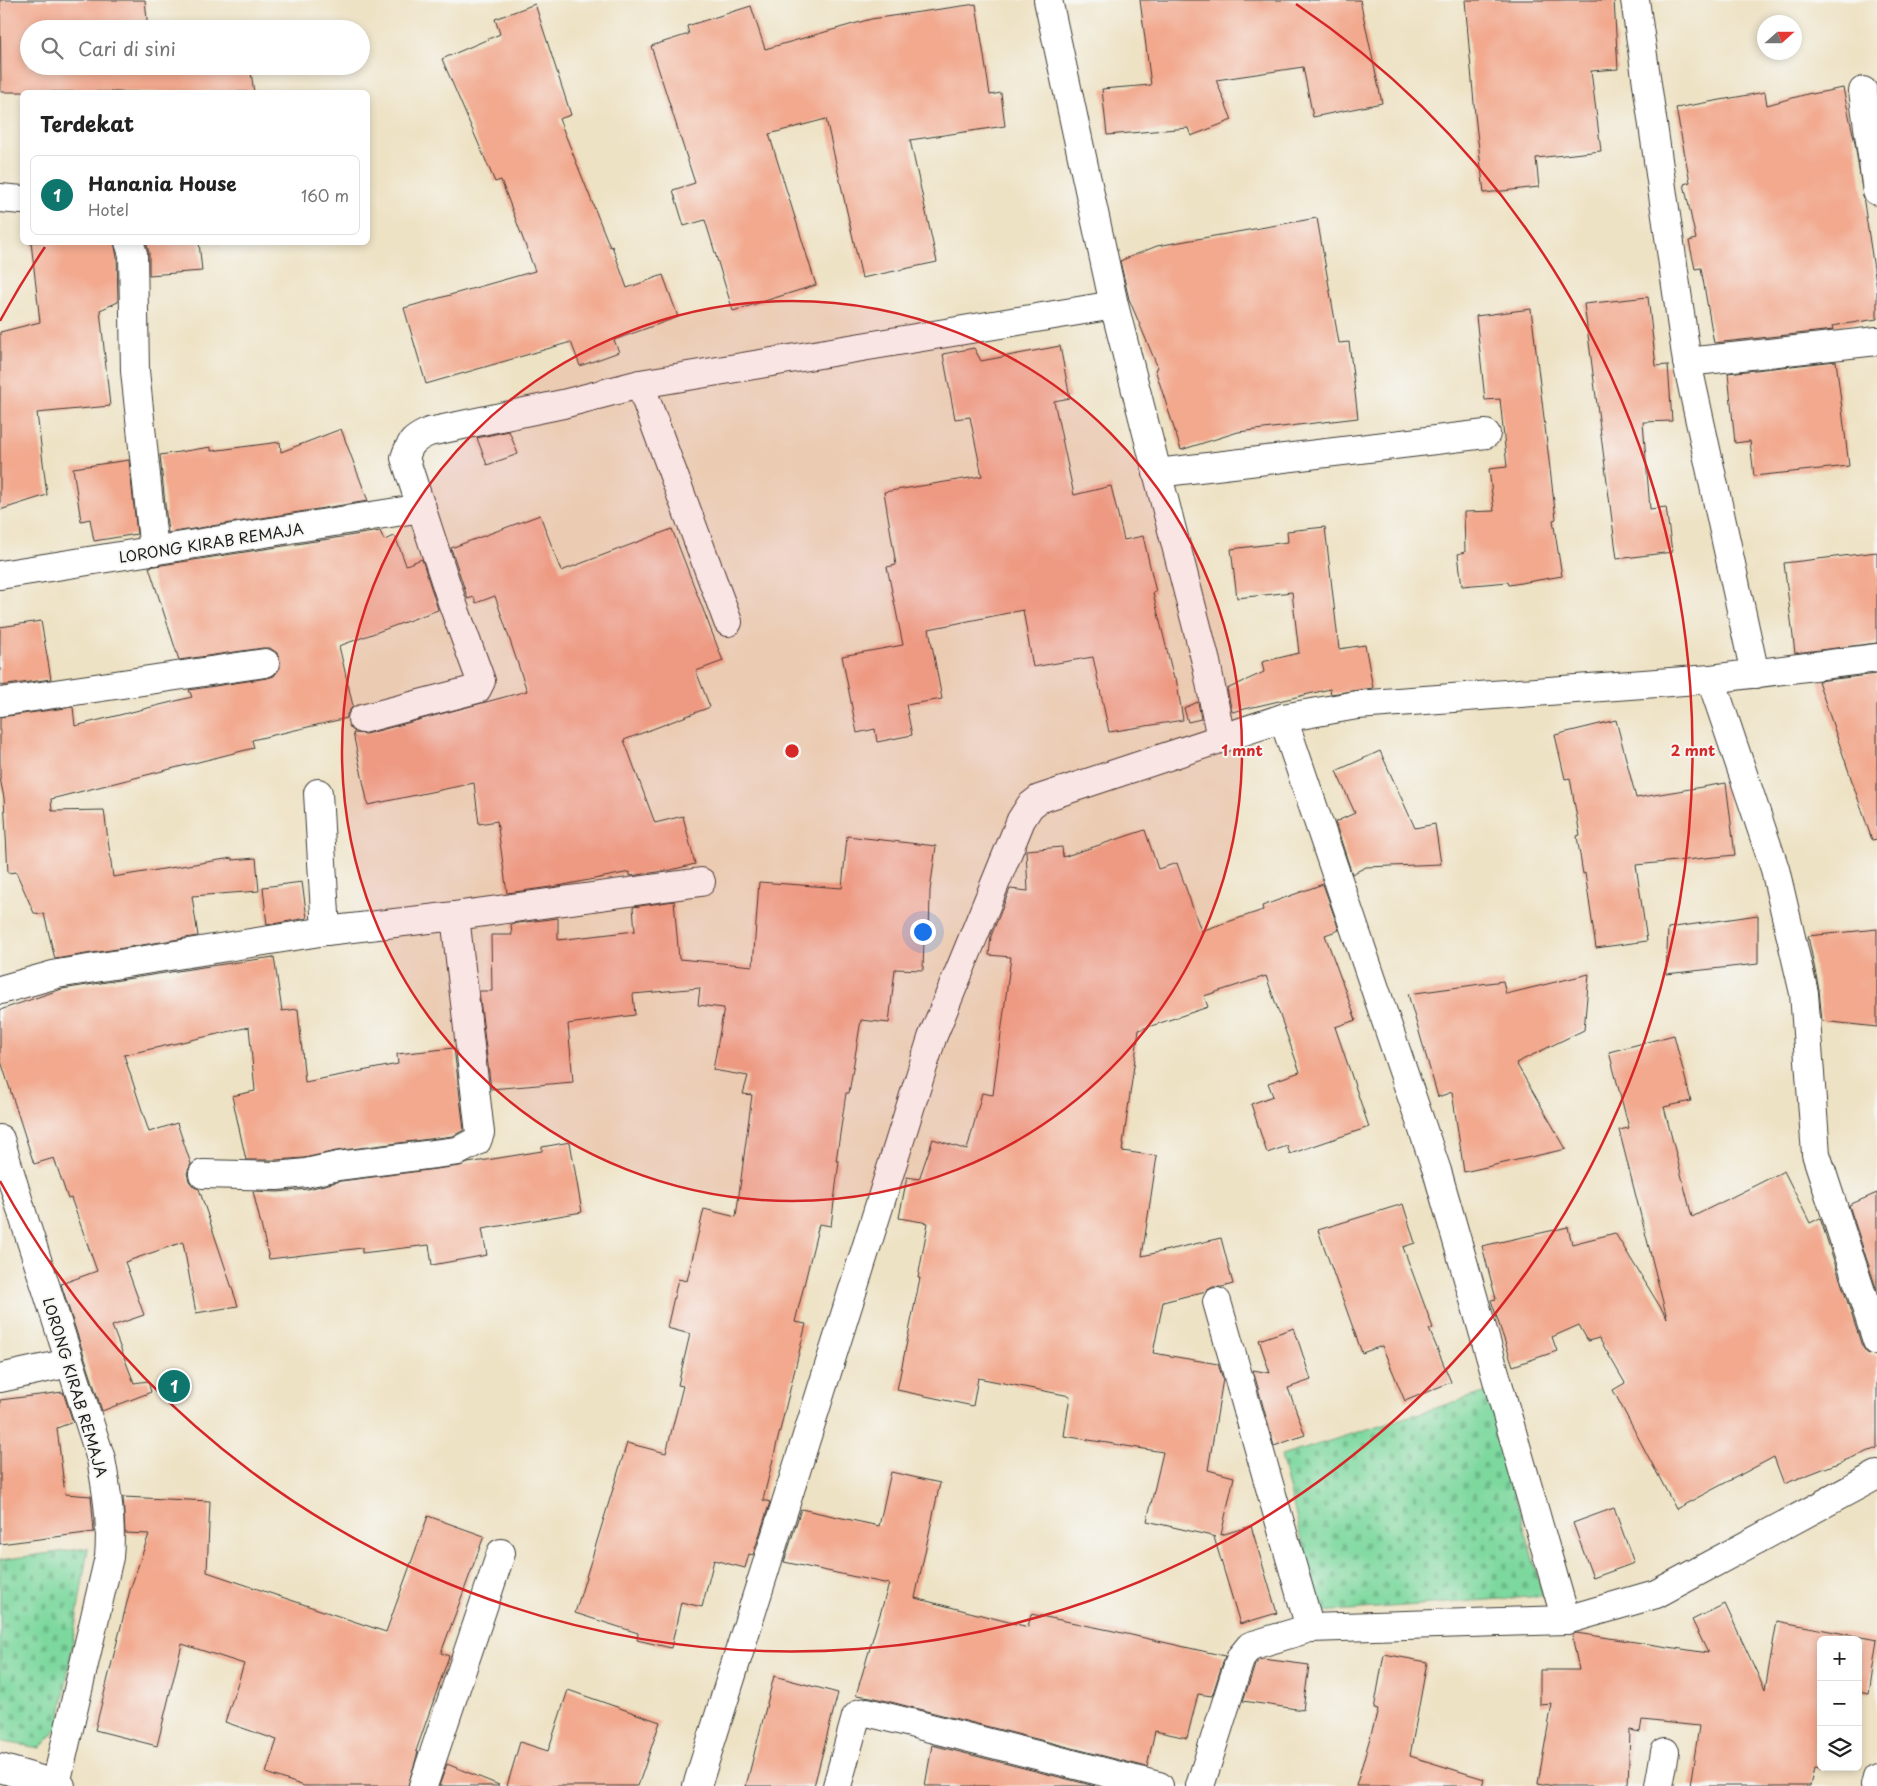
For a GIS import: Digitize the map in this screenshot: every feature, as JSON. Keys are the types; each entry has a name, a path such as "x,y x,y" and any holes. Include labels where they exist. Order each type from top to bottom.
{"street":[{"path":"1048,0 1114,305 1206,662 1221,739"},
{"path":"1635,0 1688,362 1755,674"},
{"path":"1863,91 1877,191"},
{"path":"0,198 20,200"},
{"path":"129,245 133,254 135,371 154,551"},
{"path":"362,719 477,689 480,685 480,674 452,602 405,458 409,446 417,438 430,432 563,404 640,384 1114,305"},
{"path":"1688,362 1877,341"},
{"path":"640,384 728,622"},
{"path":"1157,473 1486,434"},
{"name":"LORONG KIRAB REMAJA","path":"0,575 422,508"},
{"path":"697,1786 932,1038 1021,820 1030,806 1039,799 1283,718 1357,704 1711,679 1877,658"},
{"path":"0,702 265,663"},
{"path":"1711,679 1775,869 1804,993 1816,1154 1877,1341"},
{"path":"1283,718 1437,1171 1566,1620"},
{"path":"318,793 326,930"},
{"path":"0,990 57,974 326,930 455,916 701,882"},
{"path":"203,1174 278,1176 306,1173 338,1166 458,1151 477,1141 480,1133 455,916"},
{"name":"LORONG KIRAB REMAJA","path":"0,1139 69,1363 101,1459 108,1499 111,1534 108,1557 58,1785"},
{"path":"1217,1302 1310,1628"},
{"path":"0,1378 69,1363"},
{"path":"1200,1786 1241,1657 1250,1646 1310,1628 1566,1620 1656,1594 1877,1475"},
{"path":"424,1786 501,1553"},
{"path":"837,1786 856,1717 860,1713 867,1712 1159,1786"},
{"path":"1659,1786 1665,1752"},
{"path":"0,1768 58,1785"},
{"path":"1875,1786 1877,1778"}],"green space":[{"path":"1487,1392 1543,1596 1320,1612 1281,1456"},
{"path":"88,1548 59,1727 40,1748 3,1742 0,1739 0,1560"}],"building":[{"path":"0,0 145,0 147,20 20,20 20,75 251,75 254,90 20,90 20,92 1,92"},
{"path":"1140,0 1360,0 1382,103 1313,117 1303,67 1216,80 1232,120 1191,136 1188,128 1107,135 1102,89 1151,85"},
{"path":"1465,0 1614,0 1618,69 1591,71 1601,151 1536,158 1539,187 1484,193"},
{"path":"535,4 571,115 559,119 610,247 612,246 627,288 663,275 678,317 614,340 619,352 580,366 571,342 426,384 404,308 535,271 501,180 495,182 442,59 500,34 495,19"},
{"path":"976,4 990,95 1001,93 1005,126 910,140 937,262 862,278 826,119 769,134 816,285 733,311 705,220 684,226 673,190 695,183 651,46 689,34 687,26 751,6 765,49 871,19"},
{"path":"1843,88 1855,143 1877,289 1877,319 1832,326 1833,330 1714,343 1701,268 1695,269 1689,241 1696,239 1684,184 1690,182 1676,108 1765,92 1767,105 1811,93"},
{"path":"1317,218 1339,343 1349,342 1358,418 1238,432 1181,450 1155,369 1158,368 1129,299 1120,261 1157,246"},
{"path":"31,245 115,245 117,257 118,302 100,310 110,406 37,413 47,495 0,510 0,332 40,322"},
{"path":"147,245 199,245 202,271 149,275 149,253"},
{"path":"1648,297 1656,366 1668,365 1672,421 1643,422 1650,509 1666,507 1672,552 1617,559 1584,304"},
{"path":"1531,309 1556,519 1553,520 1562,576 1509,585 1508,582 1462,586 1458,554 1465,552 1464,512 1494,511 1489,469 1507,467 1500,399 1485,400 1476,316"},
{"path":"1060,346 1070,398 1054,401 1074,495 1111,486 1124,540 1143,536 1156,592 1153,593 1174,679 1176,678 1183,720 1109,732 1093,657 1033,667 1023,610 929,629 942,699 906,705 912,735 877,742 875,729 857,733 842,656 903,645 887,567 896,565 884,492 982,476 970,417 955,419 943,354 974,348 981,361"},
{"path":"1836,361 1849,466 1754,476 1750,441 1735,443 1728,373"},
{"path":"341,429 368,501 168,533 160,455 211,447 211,451 280,442 281,452"},
{"path":"509,431 518,454 487,465 477,438"},
{"path":"129,460 137,534 94,541 90,519 81,521 73,468"},
{"path":"540,515 561,571 672,529 723,661 696,671 710,707 624,740 655,823 683,816 695,864 671,870 630,876 630,872 558,886 507,893 497,821 479,824 474,783 368,805 353,733 366,734 527,691 495,596 476,603 474,597 468,599 451,548"},
{"path":"1325,527 1339,649 1365,645 1373,688 1331,694 1330,689 1232,712 1227,689 1264,672 1262,662 1299,653 1292,592 1237,598 1231,549 1288,542 1287,531"},
{"path":"380,531 384,540 395,536 406,565 422,559 438,610 339,646 353,706 347,714 347,718 252,740 254,748 51,799 52,811 104,810 113,877 232,858 232,860 256,858 259,891 192,896 198,936 55,959 44,914 34,913 16,872 8,873 4,798 0,778 0,717 73,707 75,726 192,697 189,690 274,676 280,668 280,660 277,653 270,648 179,660 149,567"},
{"path":"1877,552 1877,643 1795,653 1784,563"},
{"path":"41,621 51,679 0,686 0,627"},
{"path":"1877,674 1877,839 1872,840 1818,681"},
{"path":"1198,702 1201,719 1188,722 1184,708"},
{"path":"1616,720 1636,798 1726,783 1735,855 1636,865 1647,941 1596,948 1585,873 1583,874 1577,836 1580,835 1570,778 1565,779 1555,735"},
{"path":"1380,751 1415,828 1435,824 1441,864 1366,867 1352,874 1335,822 1355,813 1336,771"},
{"path":"1145,830 1158,869 1177,863 1201,931 1263,910 1262,906 1323,884 1339,930 1325,935 1356,1020 1335,1027 1369,1127 1290,1154 1287,1146 1267,1153 1251,1104 1273,1096 1268,1083 1300,1072 1266,976 1204,996 1208,1007 1139,1030 1122,1151 1157,1156 1142,1256 1221,1238 1233,1284 1213,1287 1206,1291 1163,1302 1153,1353 1218,1364 1223,1379 1208,1470 1234,1477 1221,1535 1251,1526 1277,1613 1240,1624 1214,1537 1216,1537 1147,1521 1163,1452 1064,1436 1070,1396 978,1378 973,1406 897,1390 920,1278 918,1278 928,1223 899,1218 907,1177 919,1179 933,1139 967,1150 982,1093 993,1095 1011,957 989,955 991,936 1010,889 1028,891 1026,850 1062,847 1063,857"},
{"path":"847,836 936,846 930,891 929,939 924,939 923,970 895,969 889,1023 861,1020 849,1093 846,1093 836,1161 839,1161 831,1226 819,1224 795,1322 806,1324 763,1500 770,1502 753,1555 749,1554 745,1568 714,1560 702,1607 681,1602 671,1648 637,1640 638,1633 575,1613 627,1443 666,1453 683,1386 678,1385 690,1334 667,1328 678,1279 687,1281 704,1209 736,1217 752,1095 743,1094 748,1076 713,1070 724,1008 698,1005 700,988 633,994 635,1015 568,1024 573,1082 491,1089 479,991 492,991 491,935 512,935 511,924 558,918 558,940 635,931 633,907 674,901 679,959 753,966 759,882 842,888"},
{"path":"302,882 307,918 267,925 263,887"},
{"path":"1758,915 1758,964 1666,974 1668,928"},
{"path":"1877,929 1877,1027 1822,1021 1819,990 1808,936"},
{"path":"274,957 282,1011 298,1009 305,1082 398,1064 397,1054 454,1048 464,1130 453,1136 336,1151 304,1158 246,1160 232,1096 255,1091 249,1027 124,1055 149,1132 177,1123 191,1164 187,1173 189,1181 194,1187 199,1189 238,1306 196,1313 183,1242 125,1262 144,1315 112,1326 134,1383 148,1381 151,1392 102,1411 61,1284 97,1271 71,1198 68,1199 54,1158 34,1164 0,1058 0,1010 62,989"},
{"path":"1589,974 1584,1030 1516,1063 1566,1149 1464,1172 1452,1092 1438,1097 1408,994 1503,981 1506,994"},
{"path":"1674,1035 1691,1101 1664,1107 1692,1217 1784,1171 1810,1223 1820,1218 1862,1346 1867,1353 1877,1356 1877,1448 1784,1484 1774,1457 1676,1509 1613,1390 1625,1383 1599,1338 1588,1341 1579,1325 1552,1337 1557,1351 1513,1366 1491,1300 1496,1299 1482,1246 1568,1227 1572,1244 1615,1233 1667,1318 1619,1130 1629,1128 1609,1052"},
{"path":"570,1142 582,1212 482,1229 487,1255 432,1265 429,1245 362,1253 362,1248 269,1259 253,1191 278,1192 308,1189 341,1181 460,1166 468,1163 542,1151 542,1147"},
{"path":"1877,1193 1877,1291 1849,1205"},
{"path":"1403,1204 1415,1243 1403,1247 1433,1328 1429,1329 1451,1382 1405,1401 1382,1346 1362,1353 1318,1230"},
{"path":"1294,1328 1311,1380 1288,1388 1305,1435 1274,1446 1253,1370 1270,1373 1259,1340"},
{"path":"63,1392 73,1422 57,1428 65,1494 91,1496 94,1532 0,1544 0,1400"},
{"path":"891,1472 940,1483 915,1598 1028,1627 1031,1614 1225,1656 1212,1696 1198,1694 1187,1738 1155,1731 1147,1767 871,1697 856,1695 889,1584 784,1562 801,1509 879,1526"},
{"path":"123,1497 210,1501 207,1572 386,1632 428,1516 484,1536 441,1653 449,1656 416,1751 418,1752 408,1786 304,1786 266,1773 277,1740 225,1722 244,1664 182,1644 157,1746 95,1730 130,1590 149,1534 125,1533"},
{"path":"1614,1508 1634,1563 1593,1578 1573,1523"},
{"path":"1725,1604 1765,1690 1777,1621 1856,1636 1817,1636 1817,1768 1814,1768 1810,1786 1690,1786 1699,1726 1642,1720 1640,1732 1630,1730 1628,1786 1554,1786 1538,1783 1552,1704 1540,1705 1540,1670 1579,1670 1572,1635 1576,1633 1708,1653 1692,1620"},
{"path":"1862,1637 1877,1640 1869,1694 1862,1693"},
{"path":"1384,1654 1427,1662 1410,1756 1484,1779 1482,1786 1356,1786 1378,1710 1374,1709"},
{"path":"1259,1660 1309,1665 1303,1710 1243,1701 1255,1665"},
{"path":"774,1676 838,1693 814,1786 746,1786"},
{"path":"568,1690 660,1722 638,1786 507,1786 520,1742 548,1751"},
{"path":"932,1745 1095,1786 925,1786"},
{"path":"447,1764 499,1785 439,1786"}],"place":[{"name":"Hanania House","path":"174,1386"}]}
